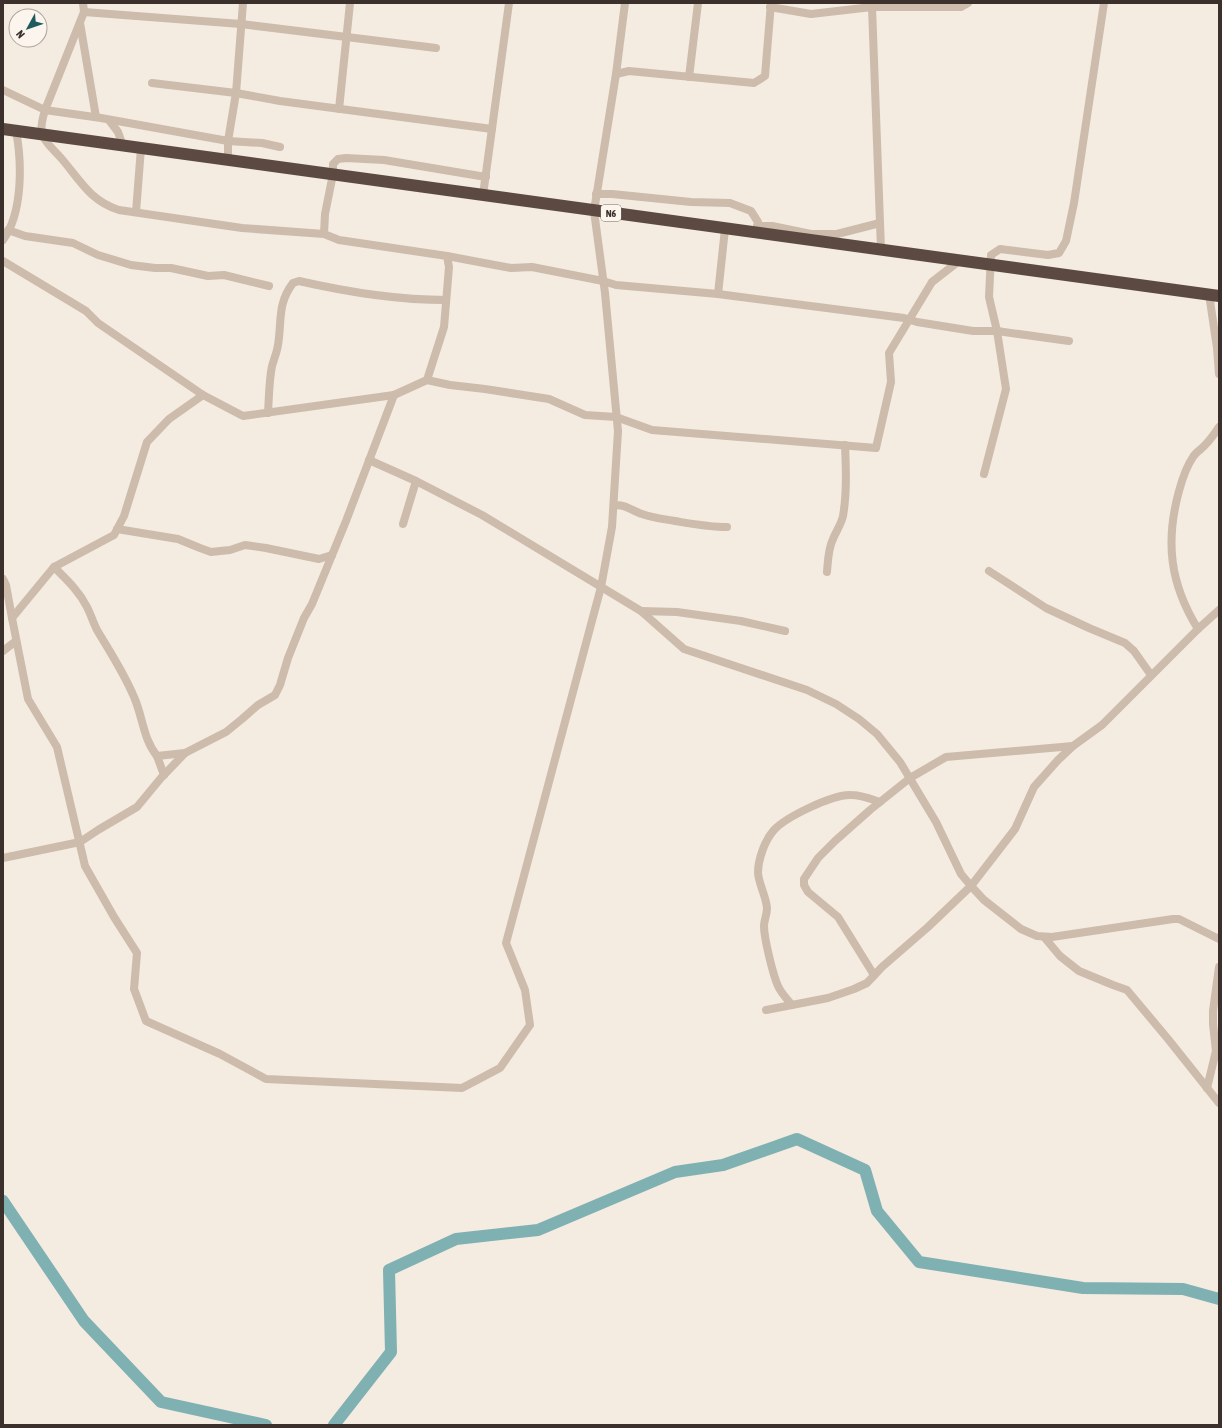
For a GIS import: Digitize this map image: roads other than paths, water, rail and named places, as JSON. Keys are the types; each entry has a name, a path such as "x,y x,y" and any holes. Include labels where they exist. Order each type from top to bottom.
{"highway":[{"name":"N6","path":"3,129 725,229 757,230 881,250 1214,295"}],"street":[{"path":"83,3 84,12 45,110 42,122 42,134 82,185 106,206 120,210 242,228 324,234 339,240 447,256 511,268 532,267 616,285 718,294 904,318 917,322 973,331 996,332 1069,341"},
{"path":"228,160 228,141 236,93 244,3"},
{"path":"339,109 350,3"},
{"path":"483,196 509,3"},
{"path":"3,579 6,585 28,699 57,747 85,866 114,917 137,953 134,989 146,1022 220,1054 266,1079 462,1088 500,1068 530,1025 525,990 506,943 600,587 612,527 618,431 603,281 594,211 616,74 625,3"},
{"path":"689,77 698,3"},
{"path":"616,74 629,71 754,83 765,76 771,5 812,14 872,7 961,7 968,3"},
{"path":"984,474 1006,389 989,298 991,255 1000,249 1048,255 1059,253 1066,241 1074,203 1104,3"},
{"path":"872,7 881,250"},
{"path":"84,12 241,24 436,48"},
{"path":"80,23 96,117"},
{"path":"152,83 236,93 280,101 492,129"},
{"path":"3,90 45,110 96,117 228,141 262,143 280,147"},
{"path":"109,120 118,132 123,146"},
{"path":"3,240 19,197 20,151 16,131"},
{"path":"136,212 141,148"},
{"path":"324,234 325,214 333,164 338,159 384,160 486,177"},
{"path":"596,194 612,194 691,202 730,203 751,211 758,222 757,230 772,226 811,234 837,234 880,223"},
{"path":"718,294 725,229"},
{"path":"8,230 24,236 73,243 98,255 131,265 171,268 208,276 224,275 269,286"},
{"path":"427,380 444,327 449,267 447,256"},
{"path":"3,261 86,311 98,323 203,395 243,416 394,394 427,380 450,385 538,396 549,399 585,415 616,417 652,430 876,448 891,382 889,353 932,282 959,260"},
{"path":"268,413 272,367 278,346 280,310 293,283 299,281 362,293 411,299 446,300"},
{"path":"1214,295 1219,374"},
{"path":"3,858 80,842 137,807 164,774 185,753 226,732 258,705 275,695 304,618 312,604 332,555 394,394"},
{"path":"12,618 54,567 114,535 124,516 146,442 169,419 203,395"},
{"path":"1198,629 1187,612 1172,568 1171,543 1176,504 1184,475 1193,457 1219,428"},
{"path":"827,572 828,554 833,538 840,527 843,516 846,445"},
{"path":"369,460 416,481 482,515 641,611 684,649 807,690 836,704 860,719 877,734 900,762 936,822 961,874 984,900 1021,929 1037,936 1068,936 1179,919 1219,939"},
{"path":"403,524 416,481"},
{"path":"614,506 618,504 623,505 642,514 660,519 696,525 727,527"},
{"path":"117,529 178,539 212,552 230,550 245,546 266,548 320,559 332,555"},
{"path":"54,567 73,586 87,608 93,623 127,682 139,709 144,730 164,774"},
{"path":"989,571 1046,608 1088,628 1125,643 1134,651 1151,675"},
{"path":"766,1010 828,998 867,983 971,886 1015,829 1034,787 1053,765 1073,746 1102,725 1151,675 1219,610"},
{"path":"641,611 684,613 741,621 785,631"},
{"path":"3,651 16,641"},
{"path":"874,975 838,917 808,892 804,885 804,879 818,858 835,840 910,778 946,757 1073,746"},
{"path":"157,756 185,753"},
{"path":"792,1005 778,986 765,934 764,924 767,914 767,906 758,872 766,843 774,830 783,823 829,799 851,795 880,802"},
{"path":"1044,937 1060,956 1079,970 1127,990 1219,1103"},
{"path":"1207,1088 1216,1051 1213,1011 1219,967"}],"waterway":[{"path":"334,1425 391,1352 389,1270 456,1239 538,1230 675,1172 723,1165 797,1139 865,1170 877,1211 919,1262 1083,1288 1183,1289 1219,1299"},
{"path":"3,1201 84,1321 161,1402 266,1425"}]}
